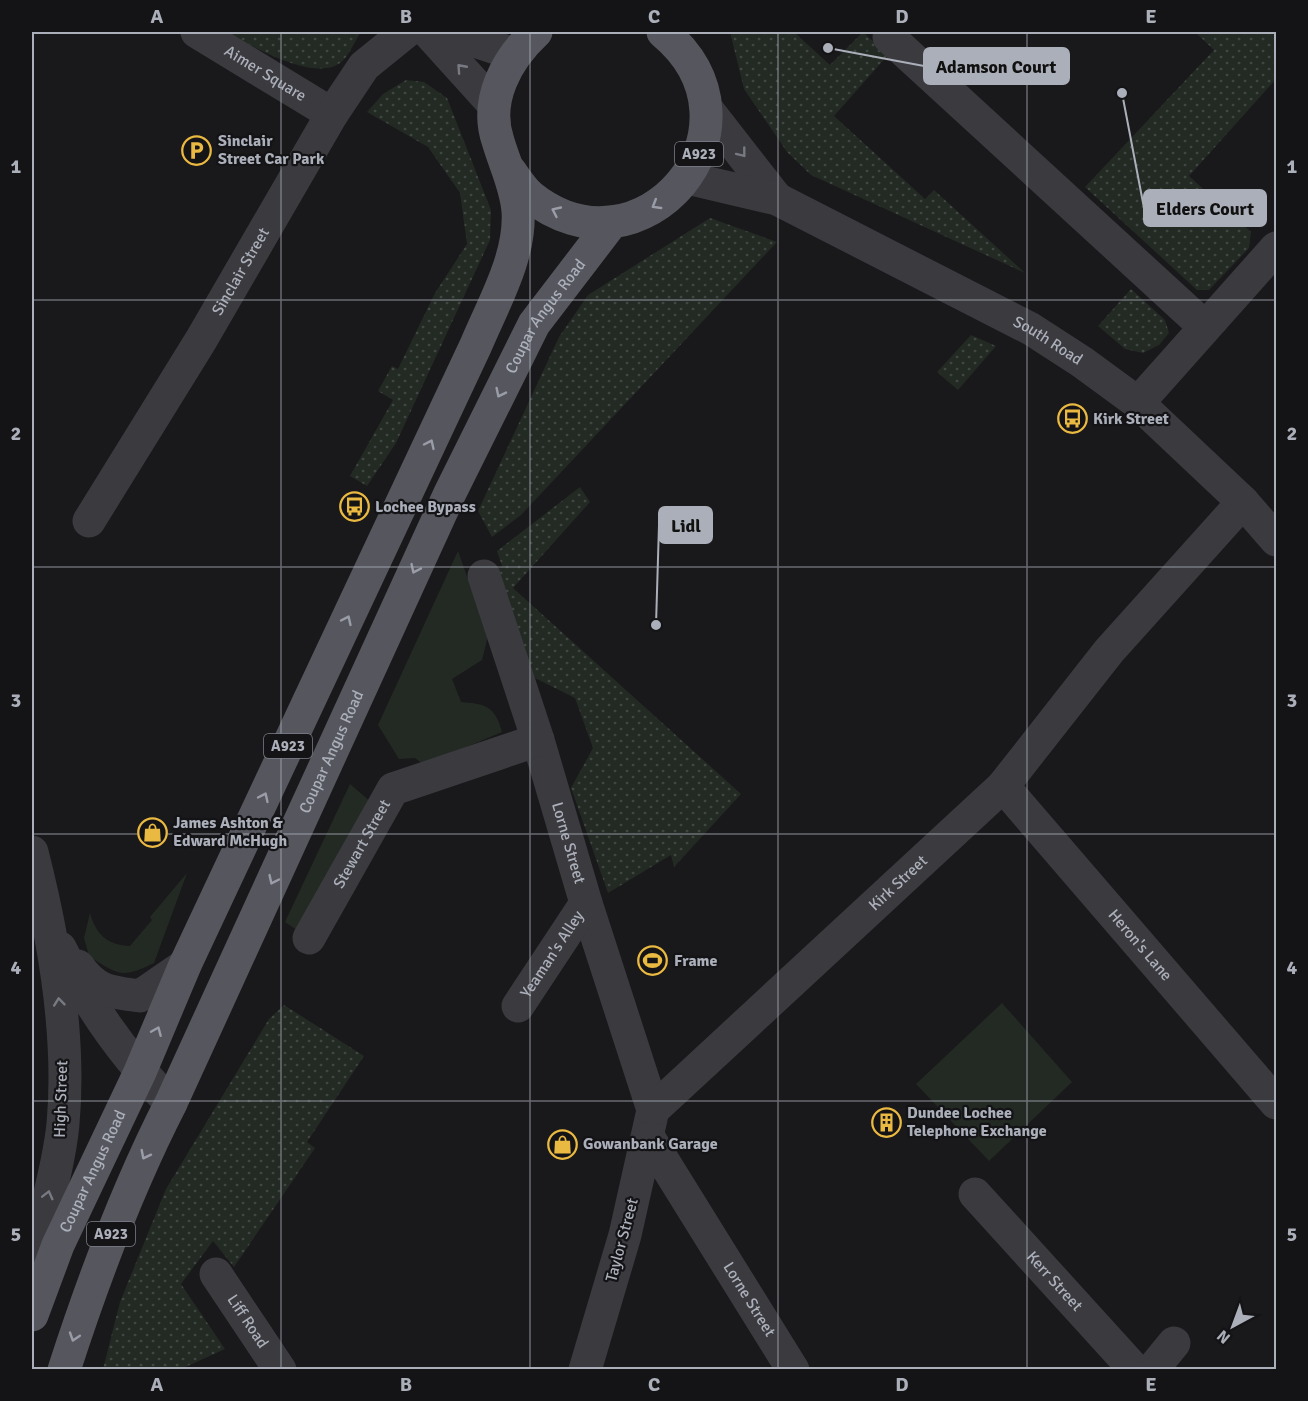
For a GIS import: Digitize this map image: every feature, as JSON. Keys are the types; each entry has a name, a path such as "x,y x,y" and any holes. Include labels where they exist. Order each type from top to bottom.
{"main road":[{"name":"Coupar Angus Road","path":"510,171 529,195 554,212 582,221 612,222 641,214 667,199 687,178 703,145 706,108 699,75 675,36"},
{"name":"Coupar Angus Road","path":"32,1315 58,1245 140,1072 185,965 480,335 512,256 518,212 510,171 497,139 495,105 501,78 525,43"},
{"name":"Coupar Angus Road","path":"64,1370 94,1276 127,1194 171,1103 450,493 534,324 612,222"}],"street":[{"name":"Aimer Square","path":"197,32 332,114"},
{"name":"Sinclair Street","path":"89,521 201,340 332,114 364,66 406,32"},
{"path":"428,32 495,105"},
{"path":"448,32 525,43"},
{"path":"889,37 1204,327"},
{"name":"South Road","path":"706,108 777,199"},
{"name":"South Road","path":"687,178 777,199 1031,329 1082,362 1138,404 1243,502 1276,540"},
{"path":"1138,404 1204,327 1272,263"},
{"name":"Kirk Street","path":"651,1124 1003,786 1109,651 1243,502"},
{"name":"Lorne Street","path":"484,576 538,740 651,1124 793,1370"},
{"name":"Stewart Street","path":"309,938 393,789 538,740"},
{"name":"Heron's Lane","path":"1003,786 1276,1103"},
{"name":"High Street","path":"32,852 48,922 62,1033 63,1125 32,1273"},
{"name":"Yeaman's Alley","path":"518,1006 586,903"},
{"name":"High Street","path":"48,922 87,980 106,992 140,996 185,965"},
{"name":"High Street","path":"48,922 82,991 140,1072 171,1103"},
{"name":"Taylor Street","path":"585,1370 626,1235 651,1124"},
{"name":"Kerr Street","path":"975,1194 1135,1370"},
{"name":"Liff Road","path":"216,1274 280,1370"},
{"path":"1152,1370 1174,1343"}],"shaded area":[{"path":"227,32 361,32 349,53 340,63 329,68 315,68 283,60"},
{"path":"730,32 794,32 830,65 863,32 888,55 834,116 925,199 934,190 1025,273 811,175 787,152 744,89"},
{"path":"1195,32 1271,32 1276,37 1276,79 1189,176 1251,232 1249,248 1209,290 1197,290 1085,187 1214,50"},
{"path":"406,80 424,82 447,98 491,210 490,240 396,443 367,486 350,476 393,400 378,391 392,366 398,369 435,293 467,244 460,193 428,147 367,112 383,94"},
{"path":"710,218 777,242 521,515 492,537 478,511 559,337 588,295"},
{"path":"1131,289 1165,320 1169,333 1159,345 1143,353 1125,349 1098,326"},
{"path":"971,335 996,346 958,390 937,372"},
{"path":"580,487 590,502 513,588 741,794 674,867 671,855 608,893 571,788 593,748 575,698 531,676 494,570 502,566 497,551"},
{"path":"458,551 488,636 482,660 452,679 461,702 488,708 496,717 502,732 424,765 415,758 399,759 378,725"},
{"path":"350,784 372,803 297,930 285,922"},
{"path":"187,873 154,963 134,971 120,973 89,956 84,938 90,913 99,933 115,944 130,946 152,920 150,917"},
{"path":"1002,1003 1072,1082 989,1161 916,1084"},
{"path":"284,1005 364,1056 307,1142 315,1148 234,1267 213,1241 181,1284 225,1349 181,1369 103,1369 120,1302 166,1189 269,1019"}],"place":[{"name":"Adamson Court","path":"828,48"},
{"name":"Elders Court","path":"1122,93"},
{"name":"Sinclair Street Car Park","path":"197,150"},
{"name":"Kirk Street","path":"1072,419"},
{"name":"Lochee Bypass","path":"354,507"},
{"name":"Lidl","path":"656,625"},
{"name":"James Ashton & Edward McHugh","path":"152,832"},
{"name":"Frame","path":"653,961"},
{"name":"Dundee Lochee Telephone Exchange","path":"886,1122"},
{"name":"Gowanbank Garage","path":"562,1144"}]}
